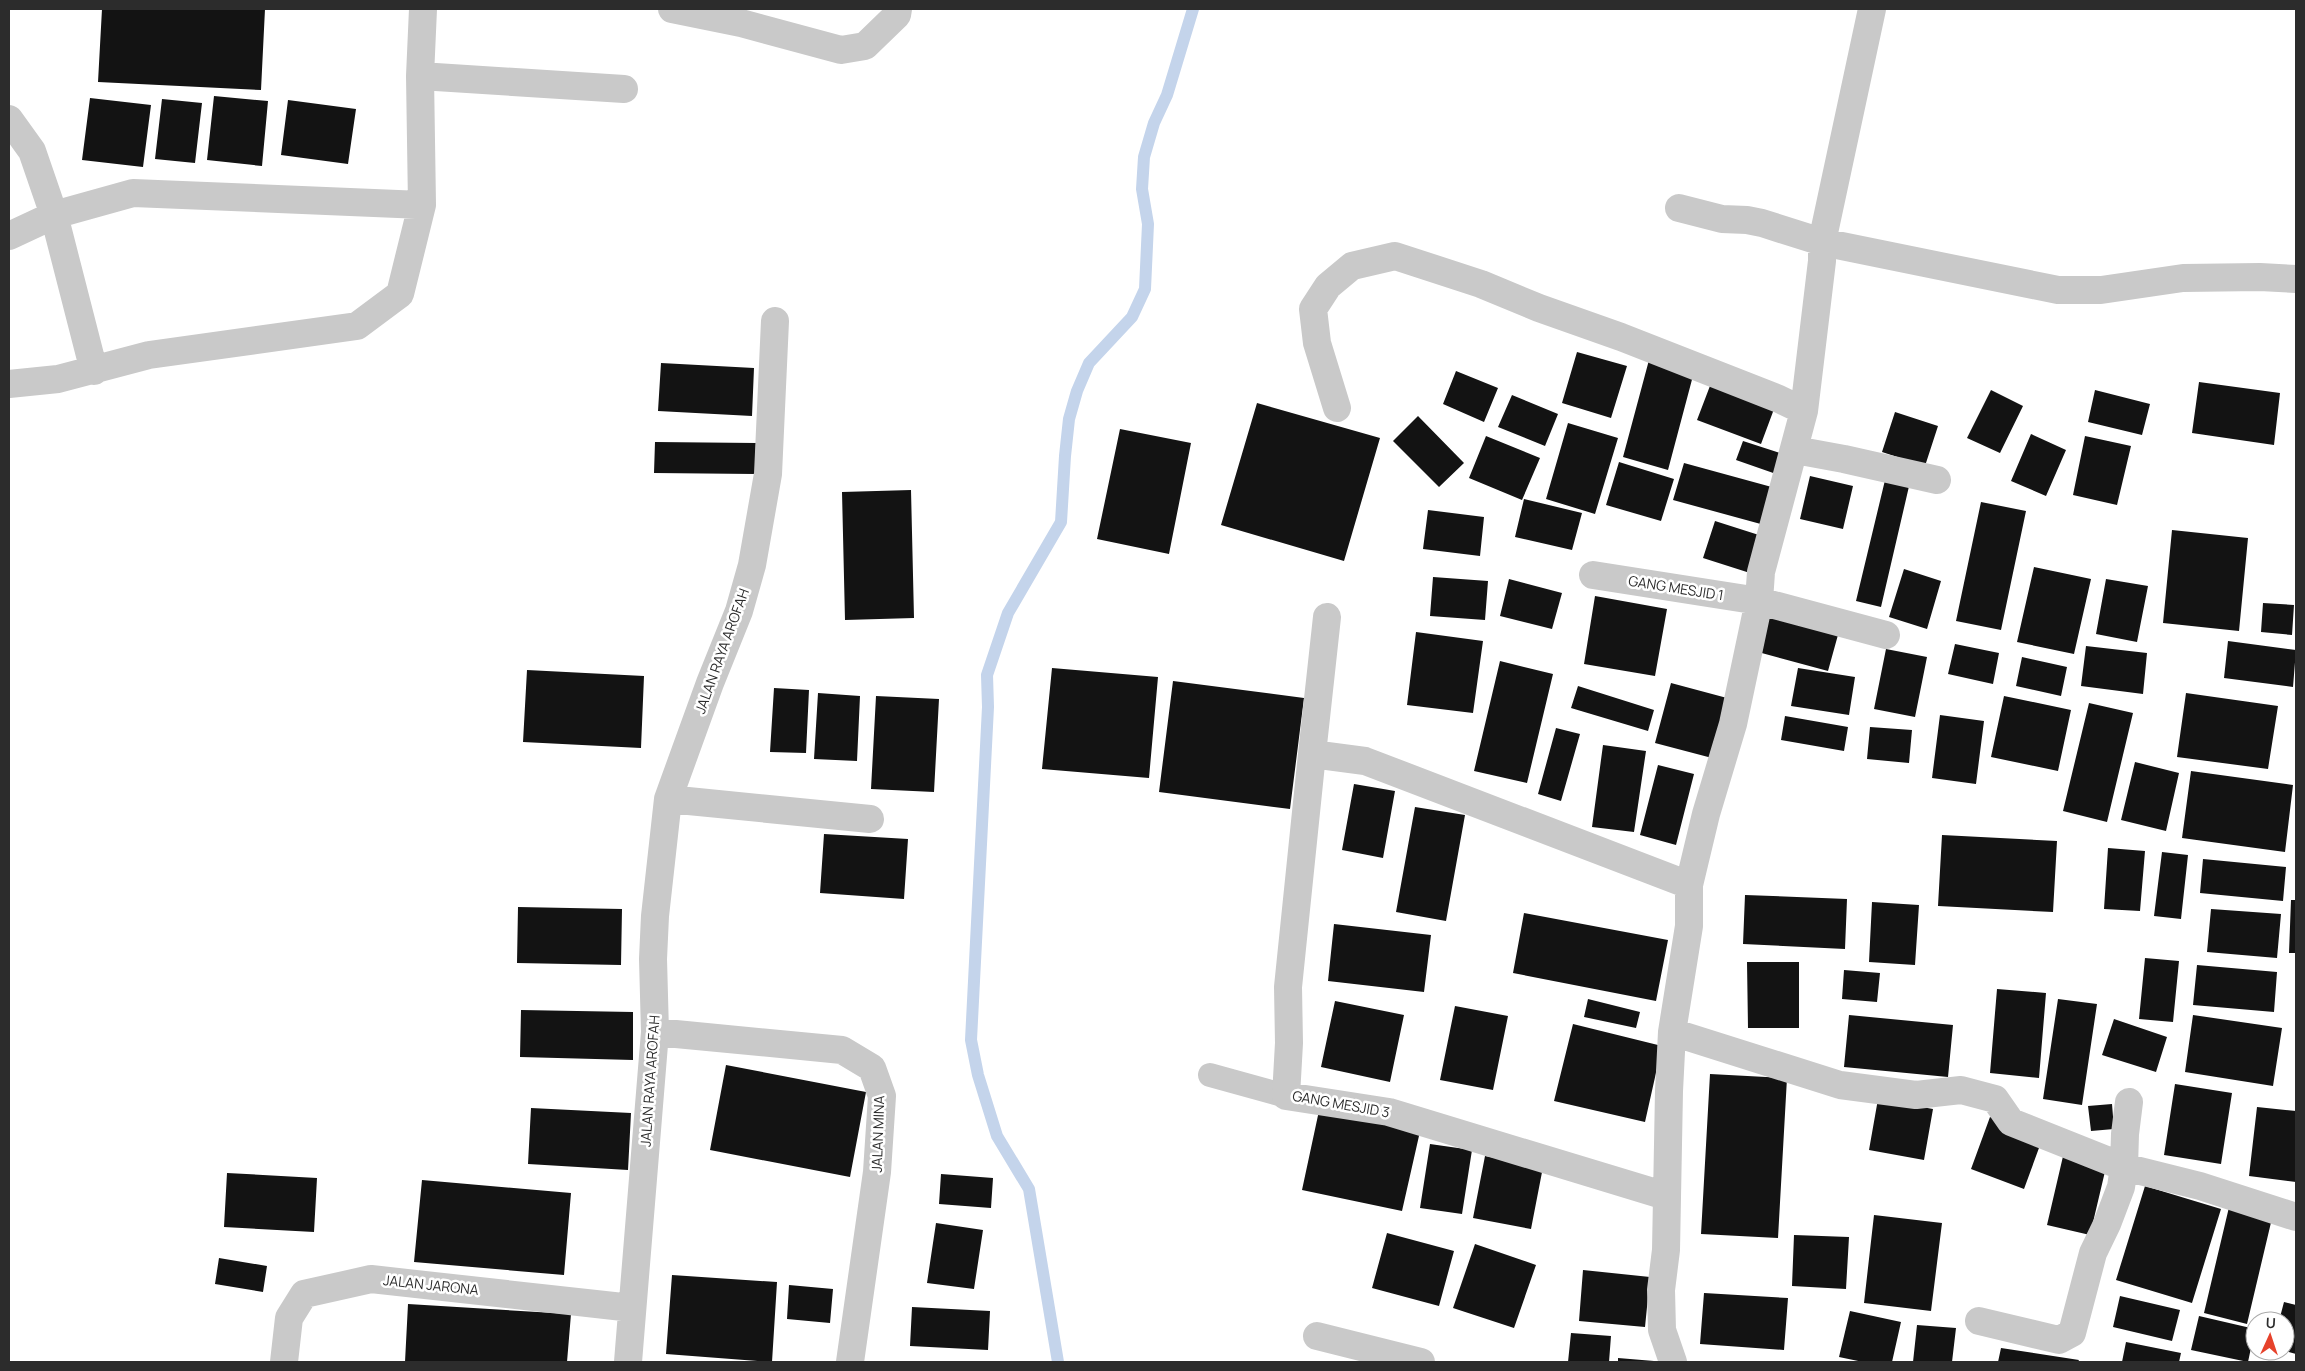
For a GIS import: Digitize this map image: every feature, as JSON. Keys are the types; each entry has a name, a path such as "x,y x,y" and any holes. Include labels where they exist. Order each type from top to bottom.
{"street":[{"path":"9,384 58,379 149,355 357,326 400,294 422,205 420,76 423,9"},
{"path":"672,9 741,23 841,50 865,46 897,15 898,9"},
{"path":"1673,1362 1662,1330 1661,1290 1666,1250 1672,1032 1689,926 1689,885 1706,814 1733,724 1759,601 1761,572 1804,411 1822,261 1822,242 1872,9"},
{"path":"420,76 624,89"},
{"path":"9,119 32,151 54,215 94,371"},
{"path":"9,236 54,215 134,193 422,205"},
{"path":"1679,208 1722,219 1762,223 1822,242 2058,290 2101,290 2183,278 2260,277 2296,279"},
{"path":"1337,408 1317,343 1313,309 1328,286 1352,266 1395,256 1452,273 1539,308 1621,336 1779,399 1804,411"},
{"name":"JALAN RAYA AROFAH","path":"628,1362 655,1032 653,958 655,916 668,799 710,682 739,612 752,565 768,474 775,321"},
{"path":"1794,450 1937,480"},
{"name":"GANG MESJID 1","path":"1593,575 1759,601 1886,635"},
{"name":"GANG MESJID 3","path":"1328,617 1288,986 1289,1043 1286,1096 1389,1112 1666,1196"},
{"path":"1312,754 1365,761 1436,790 1689,885"},
{"path":"668,799 870,820"},
{"name":"JALAN MINA","path":"655,1032 842,1050 872,1068 882,1096 877,1172 850,1362"},
{"path":"1672,1032 1840,1085 1916,1095 1961,1090 1995,1099 2011,1122 2124,1167 2200,1186 2296,1217"},
{"path":"1979,1321 2059,1340 2072,1333 2094,1253 2114,1205 2124,1167 2125,1134 2129,1102"},
{"name":"JALAN JARONA","path":"284,1362 289,1318 304,1294 371,1279 632,1308"},
{"path":"1317,1336 1421,1362"}],"lane":[{"path":"1210,1075 1286,1096"}],"building":[{"path":"102,9 265,9 261,90 98,82"},
{"path":"214,96 268,101 262,166 207,160"},
{"path":"90,98 151,105 143,167 82,160"},
{"path":"162,99 202,103 195,163 155,159"},
{"path":"288,100 356,109 348,164 281,155"},
{"path":"1577,352 1627,366 1611,418 1562,403"},
{"path":"1649,360 1694,372 1668,470 1623,457"},
{"path":"661,363 754,368 752,416 658,411"},
{"path":"1456,371 1498,388 1484,422 1443,404"},
{"path":"1713,378 1777,401 1761,444 1697,420"},
{"path":"2199,382 2280,393 2274,445 2192,433"},
{"path":"1991,390 2023,406 2000,453 1967,438"},
{"path":"2095,390 2150,404 2142,435 2088,422"},
{"path":"1512,395 1558,414 1545,446 1498,427"},
{"path":"1257,403 1380,438 1344,561 1221,525"},
{"path":"1895,412 1938,426 1925,466 1882,452"},
{"path":"1418,416 1464,463 1439,487 1393,441"},
{"path":"1568,423 1618,438 1595,514 1546,499"},
{"path":"1120,429 1191,443 1169,554 1097,539"},
{"path":"2031,434 2066,450 2046,496 2011,481"},
{"path":"1486,436 1540,458 1522,500 1469,478"},
{"path":"2085,436 2131,446 2117,505 2073,495"},
{"path":"1743,441 1786,455 1779,475 1736,460"},
{"path":"655,442 756,443 755,474 654,473"},
{"path":"1619,462 1674,479 1661,521 1606,505"},
{"path":"1684,463 1779,489 1768,526 1673,500"},
{"path":"1810,476 1853,486 1843,529 1800,519"},
{"path":"1886,476 1910,482 1881,607 1856,601"},
{"path":"911,490 914,618 845,620 842,492"},
{"path":"1524,499 1582,513 1572,550 1515,537"},
{"path":"1981,502 2026,511 2001,630 1956,621"},
{"path":"1428,510 1484,517 1480,556 1423,549"},
{"path":"1715,521 1762,536 1750,573 1703,558"},
{"path":"2172,530 2248,538 2239,631 2163,623"},
{"path":"2034,567 2091,579 2074,654 2017,642"},
{"path":"1904,569 1941,581 1927,629 1889,617"},
{"path":"1433,577 1488,581 1485,620 1430,616"},
{"path":"1509,579 1562,593 1552,629 1500,616"},
{"path":"2106,579 2148,586 2137,642 2096,634"},
{"path":"1595,596 1667,609 1655,676 1584,664"},
{"path":"2263,603 2294,605 2292,635 2261,632"},
{"path":"1771,605 1841,624 1828,671 1758,652"},
{"path":"1416,632 1483,641 1473,713 1407,705"},
{"path":"2228,641 2296,650 2293,687 2224,678"},
{"path":"1955,644 1999,653 1993,684 1948,674"},
{"path":"2086,646 2147,653 2143,694 2081,686"},
{"path":"1886,649 1927,657 1915,717 1874,709"},
{"path":"2022,657 2067,667 2061,696 2016,686"},
{"path":"1500,661 1553,674 1527,783 1474,771"},
{"path":"1052,668 1158,677 1149,778 1042,769"},
{"path":"1798,668 1855,677 1849,715 1791,706"},
{"path":"527,670 644,676 641,748 523,742"},
{"path":"1173,681 1304,698 1290,809 1159,792"},
{"path":"1671,683 1727,698 1712,758 1655,743"},
{"path":"1578,686 1654,710 1648,731 1571,708"},
{"path":"774,688 809,690 806,753 770,752"},
{"path":"818,693 860,696 857,761 814,759"},
{"path":"2186,693 2278,706 2268,769 2177,757"},
{"path":"876,696 939,699 934,792 871,789"},
{"path":"2004,696 2071,710 2058,771 1991,757"},
{"path":"2089,703 2133,713 2107,822 2063,811"},
{"path":"1940,715 1984,721 1976,784 1932,778"},
{"path":"1785,716 1848,727 1844,751 1781,740"},
{"path":"1870,727 1912,730 1909,763 1867,759"},
{"path":"1556,728 1580,734 1561,801 1538,794"},
{"path":"1603,745 1646,751 1634,832 1592,827"},
{"path":"2135,762 2179,773 2166,831 2121,820"},
{"path":"1658,765 1694,774 1676,845 1640,835"},
{"path":"2191,771 2293,785 2285,852 2182,838"},
{"path":"1354,784 1395,791 1383,858 1342,850"},
{"path":"1415,807 1465,815 1446,921 1396,912"},
{"path":"824,834 908,839 904,899 820,893"},
{"path":"1942,835 2057,841 2053,912 1938,906"},
{"path":"2108,848 2145,851 2140,911 2104,909"},
{"path":"2162,852 2188,855 2181,919 2154,916"},
{"path":"2203,859 2286,867 2283,901 2200,893"},
{"path":"1745,895 1847,899 1845,949 1743,944"},
{"path":"2291,900 2296,900 2296,953 2289,953"},
{"path":"1872,902 1919,905 1915,965 1869,962"},
{"path":"518,907 622,909 621,965 517,963"},
{"path":"2211,909 2281,914 2277,958 2207,952"},
{"path":"1524,913 1668,940 1656,1001 1513,973"},
{"path":"1334,924 1431,935 1424,992 1328,981"},
{"path":"2145,958 2179,961 2173,1022 2139,1019"},
{"path":"1747,962 1799,962 1799,1028 1748,1028"},
{"path":"2197,965 2277,972 2274,1012 2193,1005"},
{"path":"1844,970 1880,973 1877,1002 1842,999"},
{"path":"1997,989 2046,993 2039,1078 1990,1073"},
{"path":"1588,999 1640,1012 1636,1028 1584,1017"},
{"path":"2058,999 2097,1004 2082,1105 2043,1099"},
{"path":"1335,1001 1404,1015 1390,1082 1321,1067"},
{"path":"1455,1006 1508,1016 1493,1090 1440,1080"},
{"path":"521,1010 633,1012 633,1060 520,1057"},
{"path":"1849,1015 1953,1025 1948,1077 1844,1067"},
{"path":"2193,1015 2282,1028 2273,1086 2185,1072"},
{"path":"2114,1019 2167,1037 2156,1072 2102,1055"},
{"path":"1573,1024 1662,1046 1645,1122 1554,1101"},
{"path":"726,1065 866,1092 850,1177 710,1150"},
{"path":"1710,1074 1787,1078 1778,1238 1701,1234"},
{"path":"2175,1084 2232,1093 2221,1164 2164,1155"},
{"path":"1878,1099 1933,1109 1924,1160 1869,1150"},
{"path":"2112,1104 2114,1129 2091,1131 2088,1106"},
{"path":"1320,1106 1421,1127 1402,1211 1302,1190"},
{"path":"2257,1107 2296,1111 2296,1182 2249,1176"},
{"path":"531,1108 631,1113 628,1170 528,1164"},
{"path":"1990,1117 2043,1137 2024,1189 1971,1169"},
{"path":"1430,1144 1472,1150 1462,1214 1420,1208"},
{"path":"2064,1152 2107,1163 2090,1235 2047,1225"},
{"path":"1485,1156 1543,1167 1531,1229 1473,1218"},
{"path":"227,1173 317,1178 314,1232 224,1227"},
{"path":"941,1174 993,1178 991,1208 939,1204"},
{"path":"422,1180 571,1193 564,1275 414,1262"},
{"path":"2145,1186 2221,1209 2192,1303 2116,1280"},
{"path":"2230,1203 2273,1214 2250,1311 2245,1311 2245,1323 2204,1313"},
{"path":"1874,1215 1942,1223 1931,1311 1864,1303"},
{"path":"936,1223 983,1230 974,1289 927,1283"},
{"path":"1387,1233 1454,1251 1439,1306 1372,1288"},
{"path":"1794,1235 1849,1237 1846,1289 1792,1286"},
{"path":"1475,1244 1536,1265 1514,1328 1453,1308"},
{"path":"219,1258 267,1266 263,1292 215,1284"},
{"path":"1583,1270 1650,1277 1645,1327 1579,1321"},
{"path":"672,1275 777,1282 772,1362 666,1354"},
{"path":"789,1285 833,1289 830,1323 787,1319"},
{"path":"1704,1293 1788,1298 1784,1350 1700,1344"},
{"path":"2120,1296 2180,1310 2172,1341 2113,1327"},
{"path":"2284,1302 2296,1305 2296,1354 2295,1311 2282,1311"},
{"path":"408,1304 571,1314 567,1362 405,1362"},
{"path":"912,1307 990,1311 988,1350 910,1346"},
{"path":"1850,1311 1901,1322 1892,1362 1863,1362 1839,1357"},
{"path":"2199,1316 2245,1327 2245,1361 2248,1362 2191,1350"},
{"path":"1917,1325 1956,1328 1952,1362 1913,1362"},
{"path":"1571,1333 1611,1336 1609,1362 1568,1362"},
{"path":"2126,1342 2181,1353 2179,1362 2122,1362"},
{"path":"2001,1348 2079,1360 2078,1362 1998,1362"},
{"path":"1618,1358 1654,1361 1654,1362 1618,1362"}],"waterway":[{"path":"1058,1362 1029,1189 997,1136 978,1075 971,1040 988,707 987,675 1008,613 1061,522 1069,419 1077,391 1089,363 1132,317 1145,289 1148,224 1142,189 1144,157 1154,123 1167,95 1193,9"}]}
